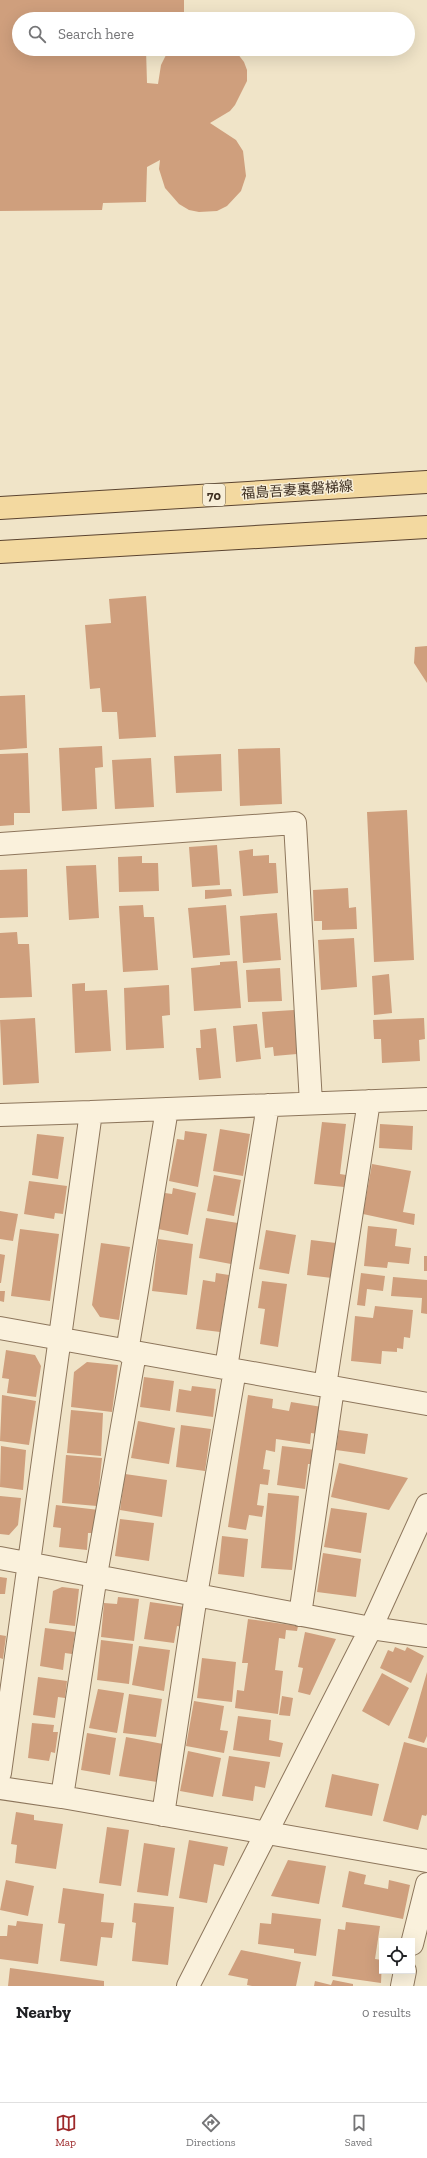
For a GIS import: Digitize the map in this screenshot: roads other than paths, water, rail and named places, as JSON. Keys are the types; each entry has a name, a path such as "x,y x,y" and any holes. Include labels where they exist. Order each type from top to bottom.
{"main road":[{"name":"福島吾妻裏磐梯線","path":"0,508 427,482"},
{"path":"0,552 427,527"}],"street":[{"path":"0,844 295,823 311,1103"},
{"path":"0,1115 427,1099"},
{"path":"300,1615 329,1387 369,1101"},
{"path":"163,1815 268,1105"},
{"path":"62,1797 167,1109"},
{"path":"0,1773 91,1112"},
{"path":"0,1328 60,1340 427,1404"},
{"path":"188,1986 371,1628 427,1505"},
{"path":"0,1558 371,1628 427,1636"},
{"path":"0,1788 62,1797 427,1861"},
{"path":"414,1938 427,1884"},
{"path":"402,1986 404,1974"}]}
